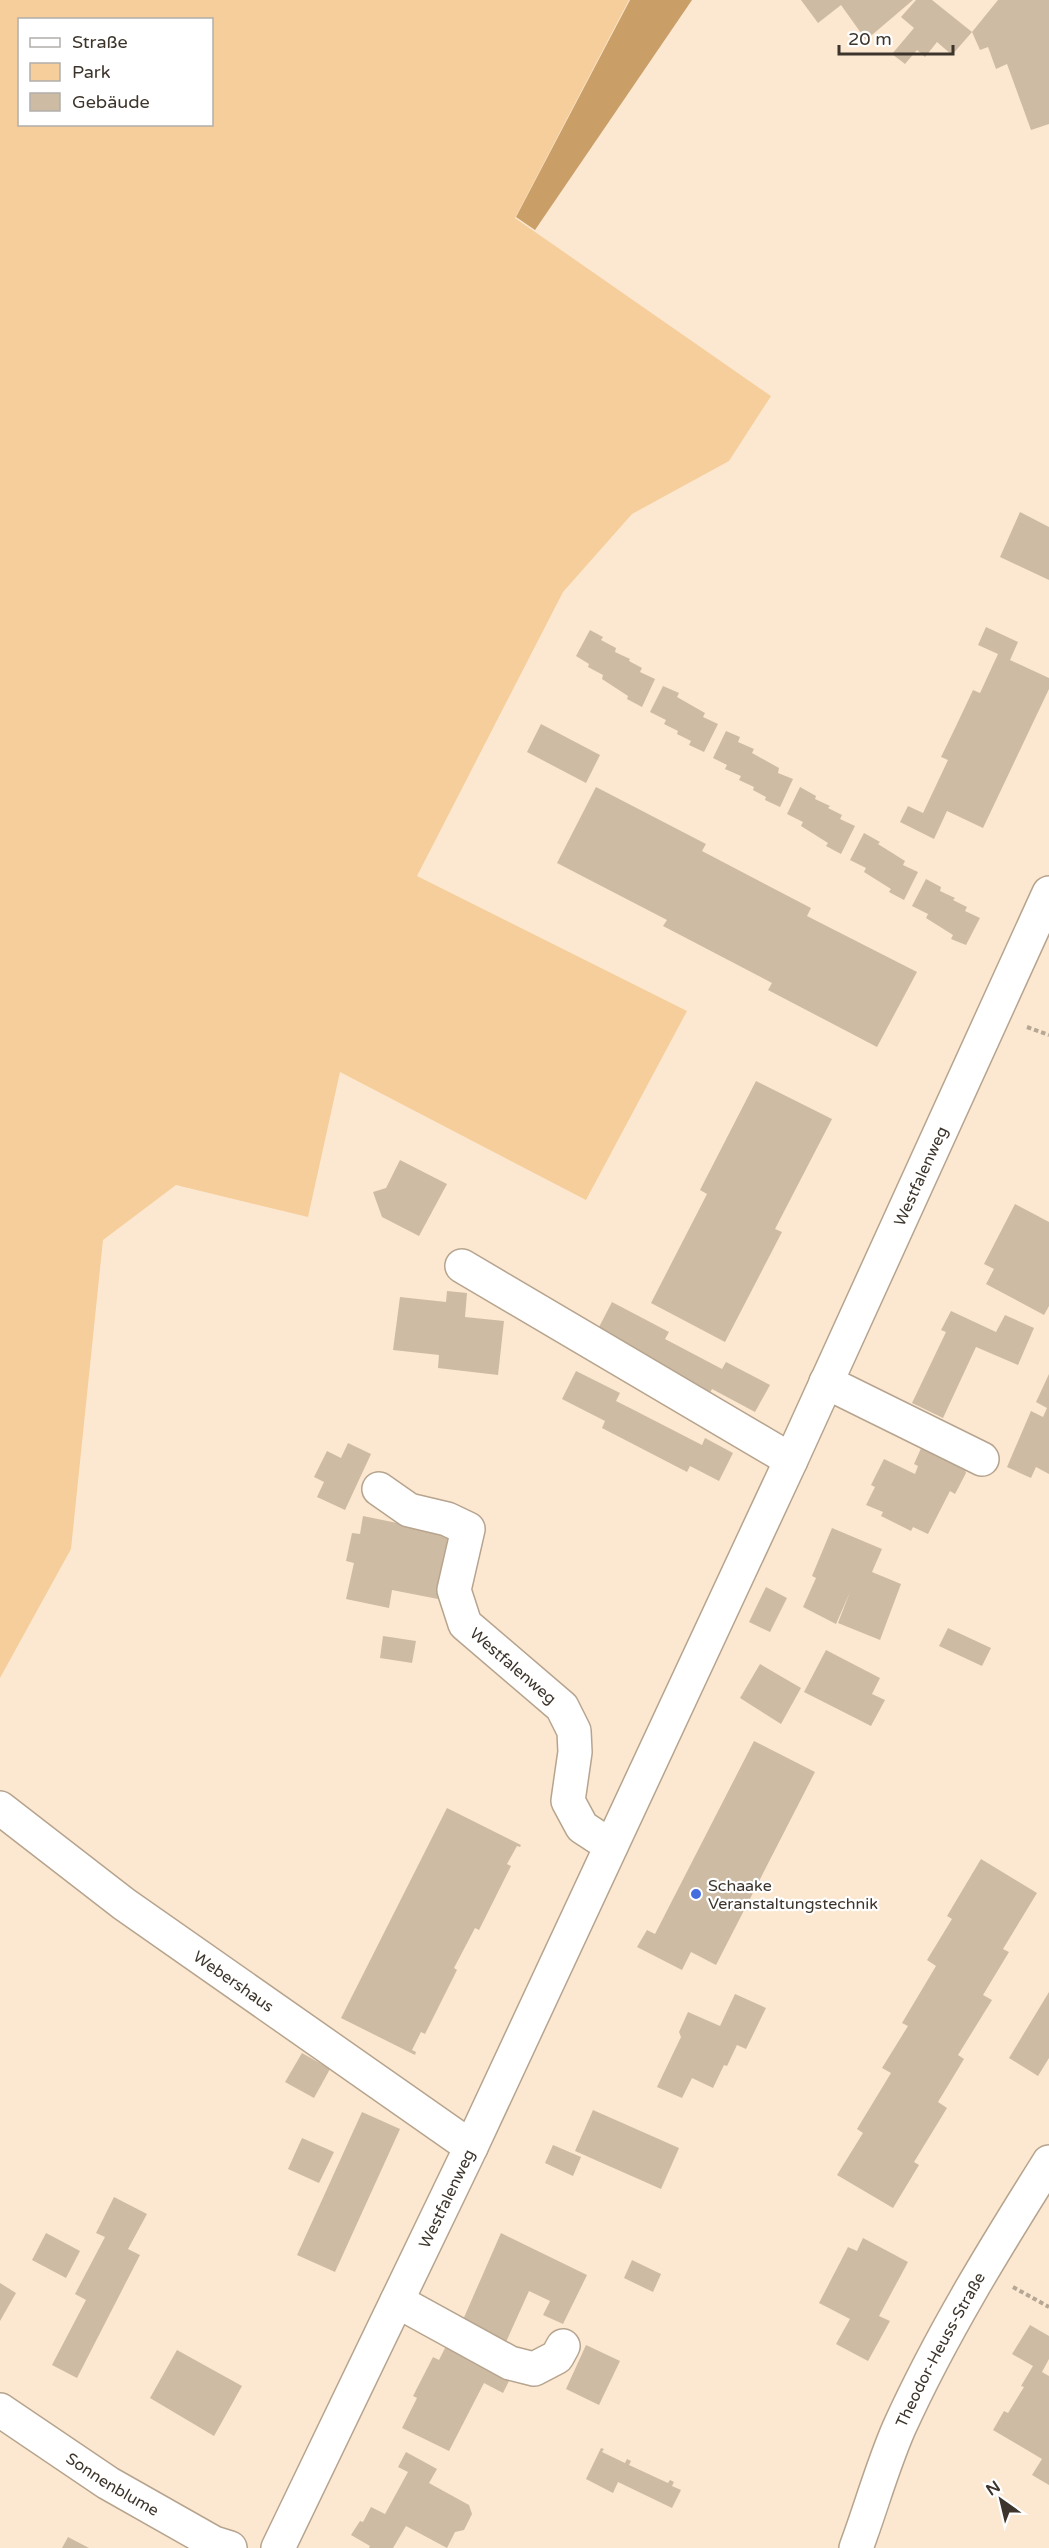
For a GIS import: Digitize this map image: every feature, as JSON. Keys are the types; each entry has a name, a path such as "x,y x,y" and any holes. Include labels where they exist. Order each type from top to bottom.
{"street":[{"name":"Westfalenweg","path":"278,2548 471,2147 791,1460 1049,893"},
{"path":"462,1266 791,1460"},
{"path":"826,1382 982,1459"},
{"name":"Westfalenweg","path":"379,1489 409,1510 447,1519 468,1529 454,1590 465,1624 562,1707 574,1731 575,1752 568,1801 582,1827 610,1846"},
{"name":"Webershaus","path":"0,1808 124,1904 471,2147"},
{"name":"Theodor-Heuss-Straße","path":"856,2548 898,2429 934,2356 981,2269 1049,2162"},
{"path":"397,2301 510,2363 534,2369 557,2357 563,2346"},
{"name":"Sonnenblume","path":"0,2410 108,2482 214,2543 230,2548"}],"green space":[{"path":"0,0 629,0 515,218 771,396 729,461 632,514 563,592 417,876 687,1011 586,1200 340,1072 308,1217 176,1185 103,1240 71,1549 0,1678"}],"shaded area":[{"path":"630,0 692,0 535,230 516,217"}],"building":[{"path":"801,0 913,0 866,40 841,5 818,23"},
{"path":"916,0 932,0 972,32 952,55 937,42 925,57 917,50 905,64 892,54 914,28 901,17"},
{"path":"998,0 1049,0 1049,124 1031,130 1007,64 996,69 988,47 980,50 972,32"},
{"path":"1020,512 1049,527 1049,580 1000,557"},
{"path":"986,627 1018,642 1010,660 1049,678 1049,689 983,828 947,811 934,839 900,822 908,806 923,813 948,760 941,757 973,690 980,693 998,654 978,645"},
{"path":"590,630 603,637 601,640 616,648 615,652 642,668 640,672 655,679 642,707 627,699 628,696 602,679 603,675 588,667 589,664 576,656"},
{"path":"663,686 679,693 677,697 705,713 703,717 718,724 704,752 689,745 691,741 664,724 666,720 650,712"},
{"path":"541,724 600,755 586,783 527,752"},
{"path":"726,731 740,737 738,742 754,749 752,753 779,768 778,773 793,779 780,807 765,800 766,797 753,790 754,787 739,780 741,776 725,769 727,765 713,758"},
{"path":"596,787 706,844 702,851 811,908 807,916 917,972 877,1047 768,990 772,983 663,926 667,920 557,863"},
{"path":"800,787 816,796 815,799 830,806 828,808 842,815 840,819 855,826 841,854 826,846 828,843 801,826 803,822 787,814"},
{"path":"864,833 905,861 903,865 918,872 904,900 889,892 891,889 864,872 866,868 850,860"},
{"path":"926,879 941,887 940,891 955,898 953,900 967,907 965,911 980,918 966,945 951,939 953,935 926,918 928,914 912,906"},
{"path":"756,1081 832,1119 775,1229 782,1232 725,1342 651,1303 707,1194 700,1190"},
{"path":"400,1160 447,1184 419,1236 382,1217 373,1192 386,1188"},
{"path":"1015,1204 1049,1222 1049,1306 1044,1315 986,1284 994,1269 984,1264"},
{"path":"447,1291 467,1293 465,1317 504,1321 498,1375 438,1368 439,1355 393,1350 400,1297 446,1302"},
{"path":"612,1302 669,1332 665,1339 722,1369 726,1362 770,1385 755,1412 712,1389 708,1396 651,1366 655,1360 598,1329"},
{"path":"951,1311 996,1332 1005,1315 1034,1328 1018,1365 976,1347 943,1418 912,1403 946,1332 941,1330"},
{"path":"576,1371 620,1393 616,1401 702,1445 705,1438 733,1453 719,1481 690,1466 687,1472 602,1428 605,1421 562,1399"},
{"path":"1049,1374 1049,1474 1036,1467 1031,1478 1007,1467 1031,1411 1043,1417 1047,1408 1036,1402"},
{"path":"348,1443 371,1454 345,1510 317,1497 324,1482 314,1477 327,1451 341,1458"},
{"path":"923,1444 962,1461 966,1473 955,1494 950,1491 928,1534 913,1527 911,1531 881,1516 883,1512 866,1505 875,1487 871,1485 884,1459 915,1474 918,1466 914,1464"},
{"path":"363,1516 451,1534 438,1599 392,1590 389,1608 346,1599 354,1563 346,1561 352,1533 360,1534"},
{"path":"832,1528 882,1549 872,1572 901,1584 880,1640 838,1623 850,1592 836,1624 803,1607 816,1578 812,1576"},
{"path":"766,1587 787,1598 770,1632 749,1622"},
{"path":"948,1628 991,1648 982,1666 939,1646"},
{"path":"383,1636 416,1641 412,1663 380,1658"},
{"path":"826,1650 880,1678 872,1694 885,1700 871,1726 804,1692"},
{"path":"760,1664 801,1688 781,1724 740,1698"},
{"path":"754,1741 815,1772 716,1965 691,1952 682,1970 637,1947 647,1930 655,1934"},
{"path":"447,1808 521,1845 517,1846 507,1864 511,1866 479,1930 475,1928 454,1968 457,1970 425,2034 421,2032 412,2050 416,2052 415,2055 341,2018"},
{"path":"981,1859 1037,1893 1003,1949 1009,1952 983,1995 992,2000 958,2055 964,2059 938,2102 947,2108 914,2162 919,2165 893,2208 837,2175 863,2133 857,2129 891,2073 882,2068 908,2026 902,2023 936,1966 927,1960 952,1919 947,1916"},
{"path":"1049,1992 1049,2058 1038,2076 1009,2058"},
{"path":"735,1994 766,2008 746,2049 737,2045 713,2088 692,2078 682,2098 657,2087 681,2037 679,2032 688,2012 720,2026"},
{"path":"302,2053 330,2069 314,2098 285,2082"},
{"path":"593,2110 679,2148 661,2189 575,2151"},
{"path":"362,2112 400,2129 335,2272 297,2255"},
{"path":"302,2138 334,2152 319,2183 288,2169"},
{"path":"553,2145 581,2157 573,2176 545,2163"},
{"path":"114,2197 147,2214 128,2249 140,2255 77,2378 52,2365 86,2300 75,2294 105,2237 96,2233"},
{"path":"46,2233 80,2251 66,2278 32,2260"},
{"path":"501,2233 587,2275 563,2324 543,2315 550,2301 529,2291 506,2342 462,2322"},
{"path":"863,2238 908,2262 879,2316 890,2321 868,2361 836,2344 850,2319 819,2303 848,2247 857,2251"},
{"path":"632,2260 661,2274 653,2292 624,2278"},
{"path":"0,2283 16,2293 0,2321"},
{"path":"1030,2325 1049,2336 1049,2359 1042,2372 1049,2376 1049,2485 1032,2475 1042,2459 993,2430 1004,2411 1008,2413 1024,2387 1021,2386 1033,2366 1012,2354"},
{"path":"449,2340 513,2373 503,2393 484,2383 449,2451 402,2428 417,2398 413,2396 433,2357 439,2360"},
{"path":"586,2345 620,2361 599,2405 566,2389"},
{"path":"177,2350 242,2386 214,2436 150,2398"},
{"path":"601,2448 604,2449 602,2452 625,2463 627,2459 631,2461 629,2465 668,2483 670,2480 674,2482 672,2486 681,2490 672,2508 618,2482 613,2493 586,2479"},
{"path":"406,2452 437,2469 429,2483 469,2505 472,2514 464,2530 455,2532 447,2548 406,2526 393,2548 369,2548 370,2546 351,2535 360,2521 363,2522 371,2507 385,2514 408,2472 398,2467"},
{"path":"68,2537 89,2548 62,2548"}],"place":[{"name":"Schaake Veranstaltungstechnik","path":"696,1894"}]}
